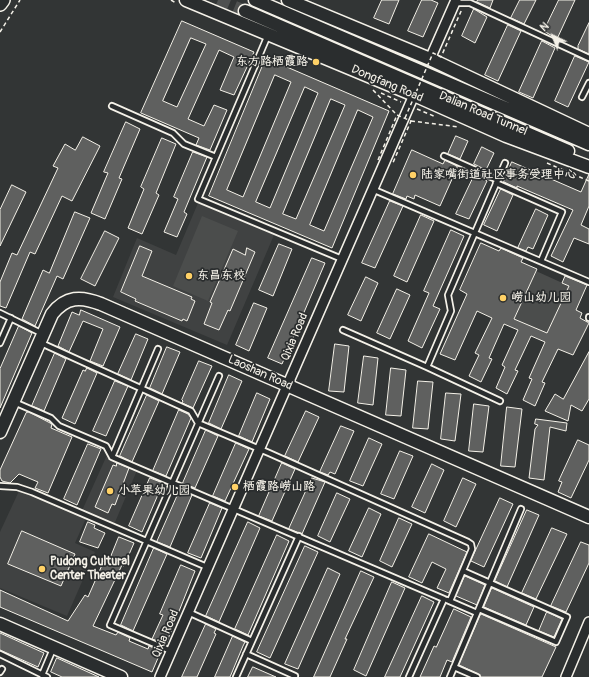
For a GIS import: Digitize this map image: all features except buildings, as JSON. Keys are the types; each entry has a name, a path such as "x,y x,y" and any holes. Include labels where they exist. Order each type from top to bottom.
{"main road":[{"path":"0,4 3,0"},
{"name":"Dongfang Road","path":"186,0 414,95 506,136 589,167"},
{"name":"Dalian Road Tunnel","path":"255,0 589,144"},
{"path":"288,0 430,59 589,134"},
{"name":"Dalian Road Tunnel","path":"245,11 589,160"},
{"name":"Laoshan Road","path":"0,432 41,338 57,308 69,300 83,298 102,304 589,517"},
{"path":"0,624 121,677"}],"street":[{"path":"430,59 456,3"},
{"name":"Qixia Road","path":"160,677 414,95"},
{"path":"566,677 589,624"}],"lane":[{"path":"456,3 470,3 589,58"},
{"path":"268,35 198,199 342,259"},
{"path":"582,97 589,83"},
{"path":"112,106 173,132 184,144 216,157"},
{"path":"444,156 562,212 541,261"},
{"path":"427,367 451,311 448,294 504,163"},
{"path":"372,189 589,282"},
{"path":"0,313 11,318 41,338 192,411 198,423 468,542 471,544 472,549 450,602"},
{"path":"0,343 11,318"},
{"path":"343,330 500,401"},
{"path":"112,457 158,349"},
{"path":"171,651 110,625 219,376"},
{"path":"14,402 51,418 59,426 106,446 112,457 234,508 450,602 478,611 556,642 567,616 463,571"},
{"path":"0,486 17,487 32,492 207,567"},
{"path":"450,677 521,509"},
{"path":"236,677 299,536"},
{"path":"409,677 444,599"},
{"path":"188,612 252,641"},
{"path":"42,675 54,647"},
{"path":"0,654 47,677"},
{"path":"246,654 295,676"},
{"path":"454,667 477,677"}],"path":[{"path":"0,32 20,0"},
{"path":"405,118 433,53 441,57 456,3"},
{"path":"373,90 397,115 411,121 460,127"},
{"path":"378,160 397,115"},
{"path":"392,165 411,121"}],"shaded area":[{"name":"东昌东校","path":"198,203 274,235 227,345 113,297 137,238 176,255"},
{"path":"202,216 238,231 208,301 173,286"},
{"path":"536,271 569,286 545,337 513,322"},
{"path":"107,455 138,468 113,527 87,516 75,543 95,552 67,616 0,588 0,532 19,491 33,494 81,513"}],"tunnel":[{"path":"218,0 245,11"}],"place":[{"name":"东方路栖霞路","path":"316,62"},
{"name":"陆家嘴街道社区事务受理中心","path":"413,175"},
{"name":"东昌东校","path":"189,276"},
{"name":"崂山幼儿园","path":"503,298"},
{"name":"栖霞路崂山路","path":"235,487"},
{"name":"小苹果幼儿园","path":"110,491"},
{"name":"Pudong Cultural Center Theater","path":"42,569"}]}
